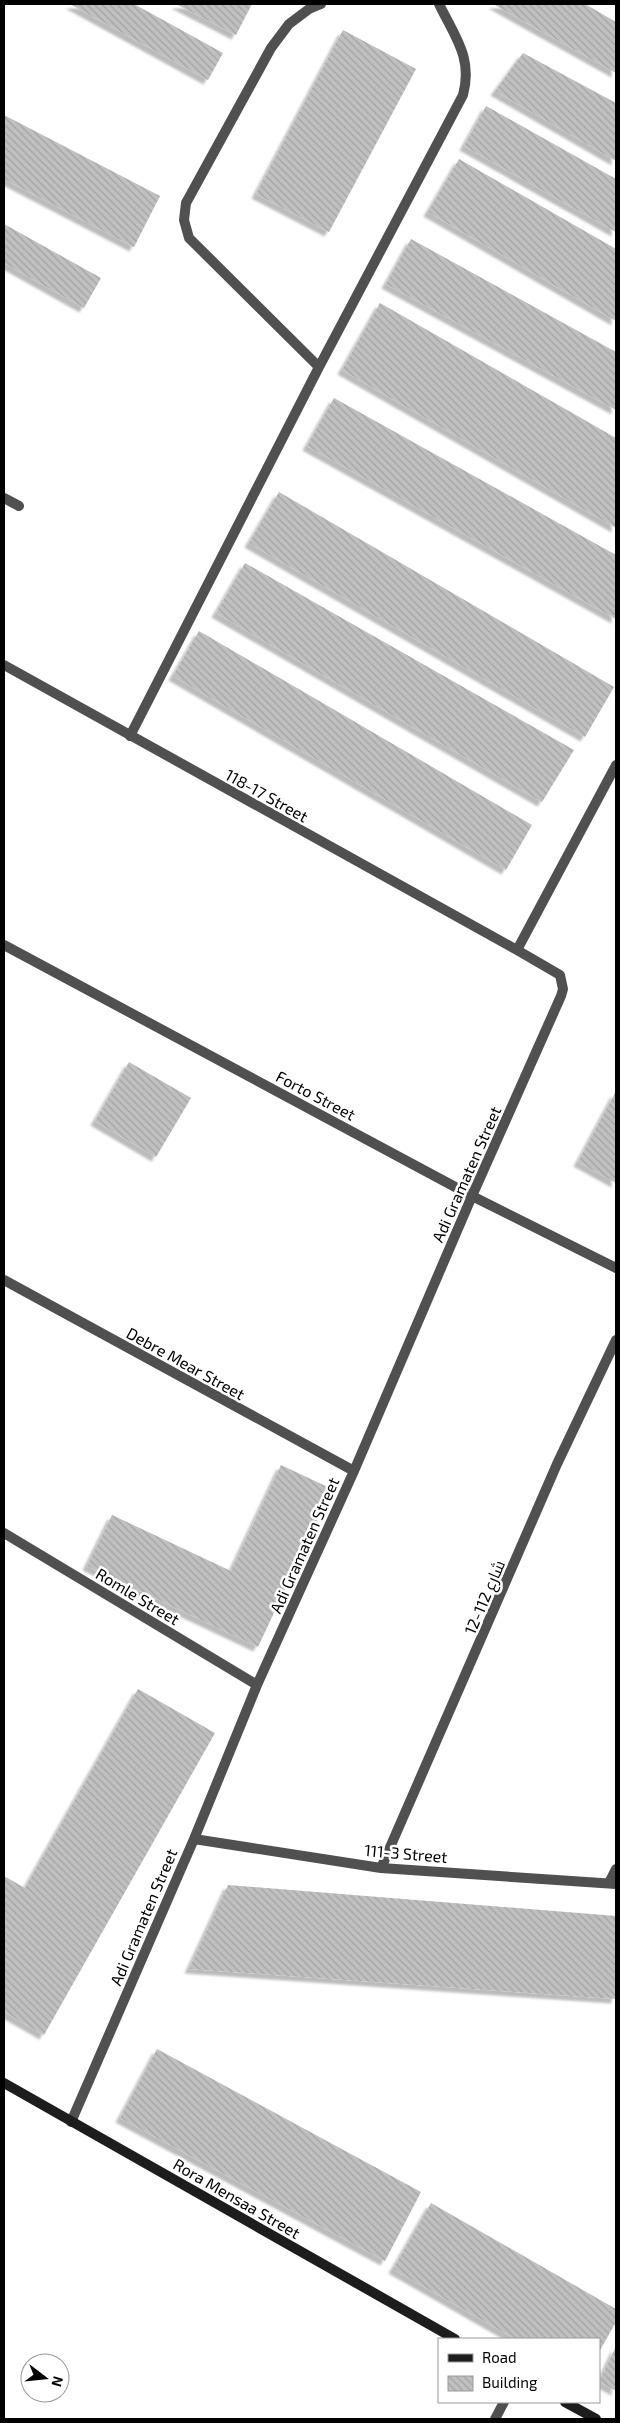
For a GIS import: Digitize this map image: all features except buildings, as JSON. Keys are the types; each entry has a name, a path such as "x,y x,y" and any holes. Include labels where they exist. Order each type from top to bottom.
{"main road":[{"name":"Rora Mensaa Street","path":"4,2083 453,2338"},
{"path":"567,2403 596,2419"}],"street":[{"path":"319,367 189,238 184,220 186,203 271,48 289,24 309,9 321,4"},
{"path":"130,736 319,367 463,95 468,78 464,55 439,4"},
{"path":"4,498 20,506"},
{"name":"118-17 Street","path":"4,664 554,971 560,975 562,981"},
{"path":"517,950 616,766"},
{"name":"Forto Street","path":"4,945 472,1196 616,1268"},
{"name":"Adi Gramaten Street","path":"71,2122 194,1839 257,1685 354,1471 472,1196 561,996 562,981"},
{"name":"Debre Mear Street","path":"4,1280 354,1471"},
{"name":"شارع 112-12","path":"381,1868 557,1464 616,1340"},
{"name":"Romle Street","path":"4,1533 257,1685"},
{"name":"111-3 Street","path":"194,1839 381,1868 613,1883"},
{"path":"613,1883 616,1869"},
{"path":"494,2419 503,2403"}]}
